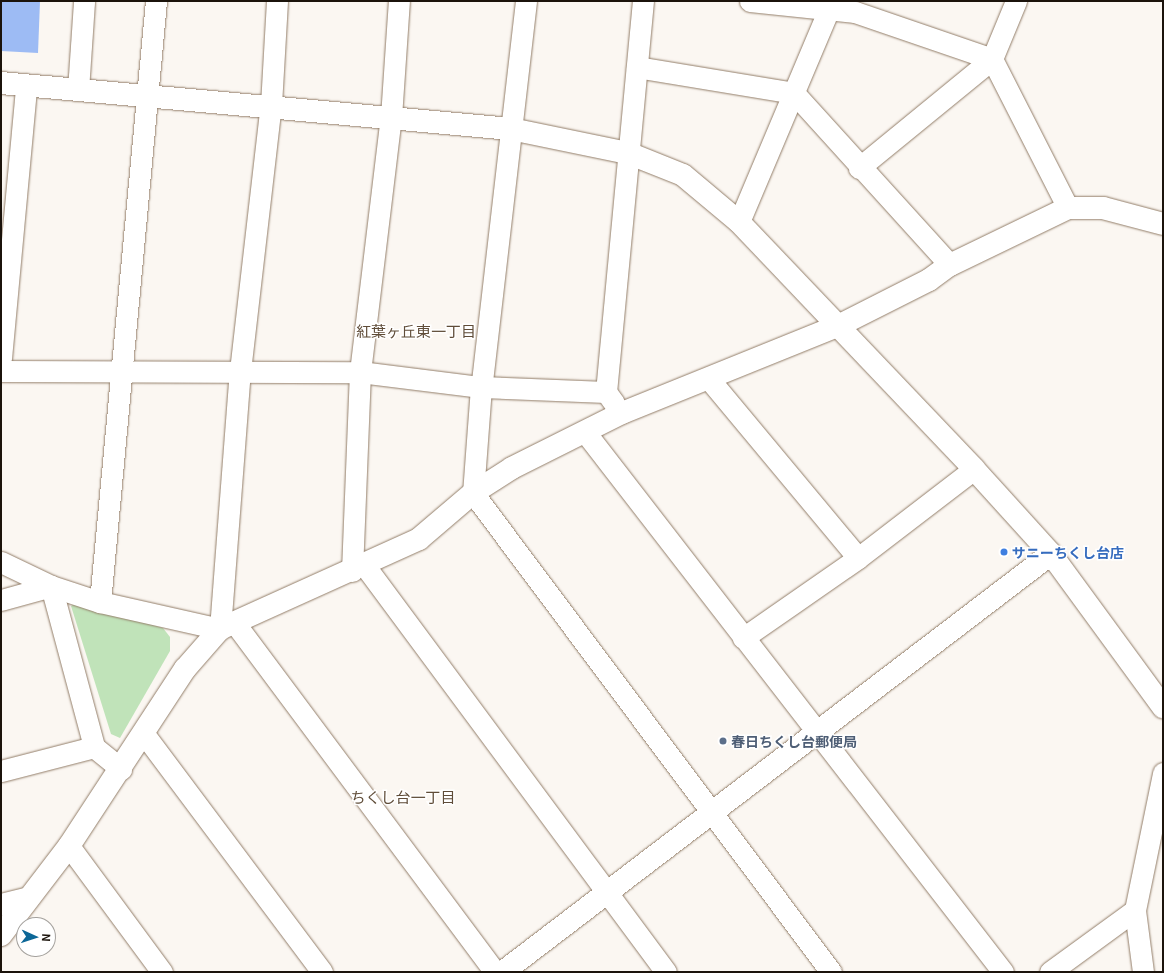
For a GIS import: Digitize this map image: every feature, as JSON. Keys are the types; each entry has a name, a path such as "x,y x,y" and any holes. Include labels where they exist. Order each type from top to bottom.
{"street":[{"path":"78,90 84,1"},
{"path":"100,602 120,370 156,1"},
{"path":"277,1 271,105 240,371 227,626 495,972"},
{"path":"399,1 391,118 360,372 358,569 666,972"},
{"path":"526,1 481,387 473,493 831,972"},
{"path":"622,413 606,392 624,229 628,153 644,1"},
{"path":"750,1 830,10 857,7 992,59 1068,208"},
{"path":"859,168 992,59 1016,1"},
{"path":"739,222 830,10"},
{"path":"636,68 794,93 859,168 950,265"},
{"path":"1,83 147,97 271,105 511,129 628,153 683,175 739,222 840,325 1051,554 1163,707"},
{"path":"1,358 26,86"},
{"path":"1,935 69,846 185,670 227,626 358,569 419,539 473,493 512,468 622,413 708,380 840,325 929,280 950,265 1068,208 1103,208 1163,224"},
{"path":"1,371 120,370 360,372 481,387 606,392"},
{"path":"708,380 858,558"},
{"path":"585,432 815,734 1003,972"},
{"path":"743,638 858,558 974,469"},
{"path":"503,972 607,894 710,812 1051,554"},
{"path":"1,562 51,586 100,602 227,626"},
{"path":"1,600 51,586"},
{"path":"51,586 94,747 121,769"},
{"path":"144,734 322,972"},
{"path":"1,770 94,747"},
{"path":"1143,972 1135,910 1163,773"},
{"path":"69,846 162,972"},
{"path":"1,904 29,897"},
{"path":"1050,972 1135,910"}],"green space":[{"path":"78,602 163,628 170,637 170,651 120,738 111,734 71,606"}],"water":[{"path":"1,1 40,1 38,53 1,51"}],"place":[{"name":"サニーちくし台店","path":"1004,552"},
{"name":"春日ちくし台郵便局","path":"723,741"}],"district":[{"name":"紅葉ヶ丘東一丁目","path":"416,331"},
{"name":"ちくし台一丁目","path":"403,797"}]}
